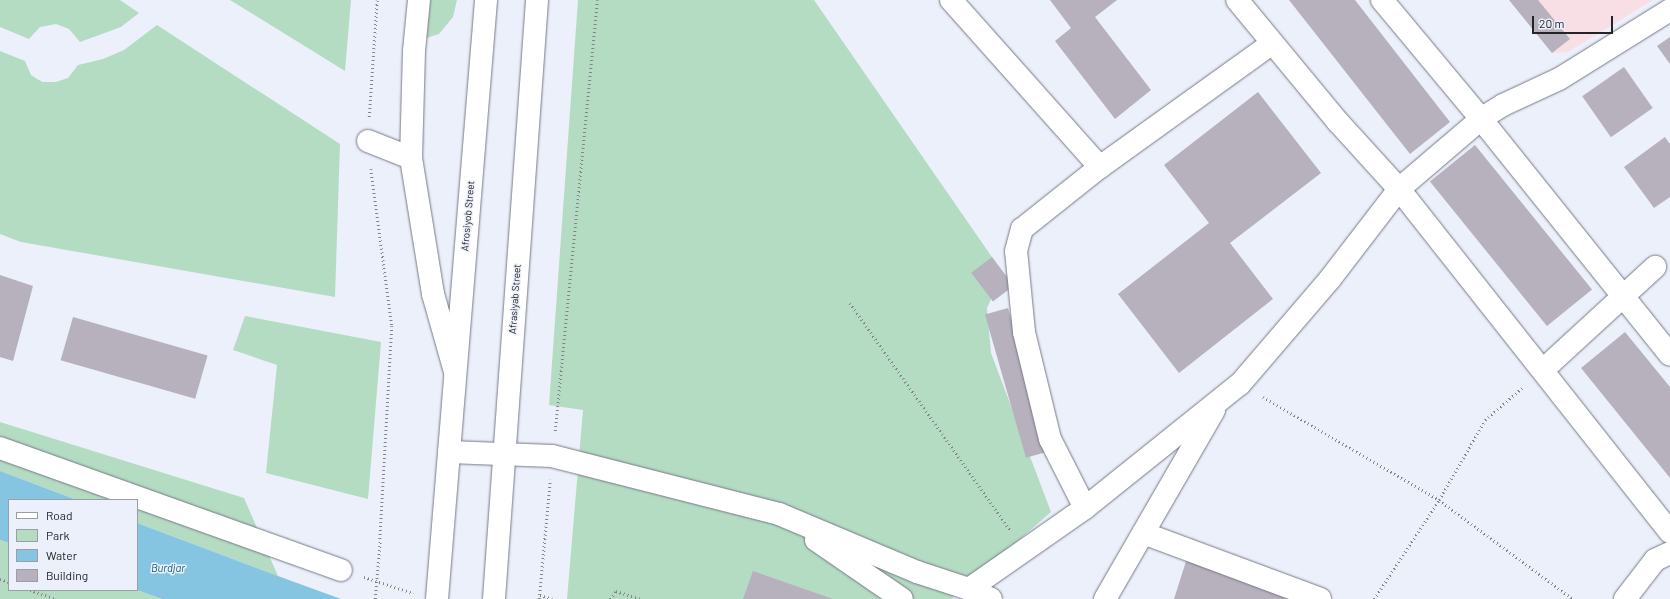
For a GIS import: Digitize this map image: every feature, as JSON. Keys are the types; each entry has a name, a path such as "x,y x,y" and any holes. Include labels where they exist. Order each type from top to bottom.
{"main road":[{"path":"418,0 414,51 411,158 433,294 456,373"},
{"path":"428,597 441,549 486,0"},
{"name":"Afrasiyab Street","path":"494,599 537,0"},
{"path":"1237,0 1271,44 1399,189 1544,369 1670,532"},
{"path":"1382,0 1481,119 1670,355"},
{"path":"959,4 1100,167"},
{"path":"969,589 1085,508 1240,384 1330,279 1399,189 1481,119 1503,105 1559,79 1670,10"},
{"path":"1085,508 1050,438 1024,332 1016,251 1022,229 1100,167 1271,44"},
{"path":"368,141 411,158"},
{"path":"1544,369 1655,267"},
{"path":"1104,599 1221,399"},
{"path":"0,448 341,570"},
{"path":"449,452 504,456 552,456 779,514 917,572 969,589 991,599"},
{"path":"779,514 902,599"},
{"path":"1143,533 1320,599"},
{"path":"1625,599 1656,560 1670,553"}],"path":[{"path":"375,599 380,541 392,326 368,141 377,0"},
{"path":"552,599 539,597 598,0"},
{"path":"850,303 1024,550"},
{"path":"1374,599 1439,500 1485,420 1544,369"},
{"path":"1240,384 1439,500 1573,599"},
{"path":"341,570 428,597"},
{"path":"33,591 56,599"},
{"path":"610,599 616,591 641,599"}],"shaded area":[{"path":"1509,0 1653,0 1568,52 1552,53"}],"green space":[{"path":"0,0 120,0 139,13 121,27 80,42 69,29 56,24 40,27 29,39 0,27"},
{"path":"230,0 351,0 345,71"},
{"path":"430,0 457,0 453,17 439,34 426,38"},
{"path":"578,0 814,0 1003,273 987,308 991,353 1051,512 952,598 954,599 567,599 583,410 549,405"},
{"path":"157,25 340,144 335,297 21,242 0,234 0,51 25,61 31,75 37,79 43,82 56,82 68,78 78,65 103,59 124,50"},
{"path":"245,316 381,342 368,499 266,473 277,365 233,350"},
{"path":"0,422 244,498 278,576 138,523 138,499 74,499 0,471"},
{"path":"0,540 8,543 8,591 138,590 162,599 0,599"}],"water":[{"path":"0,471 74,499 8,499 8,543 0,540"},
{"name":"Burdjar","path":"138,523 341,599 162,599 138,590"}],"building":[{"path":"1050,0 1117,0 1095,17 1151,90 1115,119 1055,41 1071,28"},
{"path":"1289,0 1355,0 1450,122 1410,154"},
{"path":"1509,0 1538,0 1570,39 1552,53"},
{"path":"1670,37 1670,64 1657,46"},
{"path":"1624,67 1653,108 1611,137 1582,96"},
{"path":"1258,92 1321,173 1230,243 1273,299 1179,373 1118,294 1209,223 1164,165"},
{"path":"1665,137 1670,144 1670,197 1654,208 1624,167"},
{"path":"1475,145 1592,290 1547,326 1430,182"},
{"path":"992,257 1014,286 993,301 971,273"},
{"path":"0,275 33,286 13,361 0,357"},
{"path":"1008,308 1049,451 1026,458 985,315"},
{"path":"73,317 208,356 195,399 61,360"},
{"path":"1625,332 1670,387 1670,478 1581,368"},
{"path":"1188,555 1303,599 1174,599"},
{"path":"753,571 833,599 743,599"}]}
